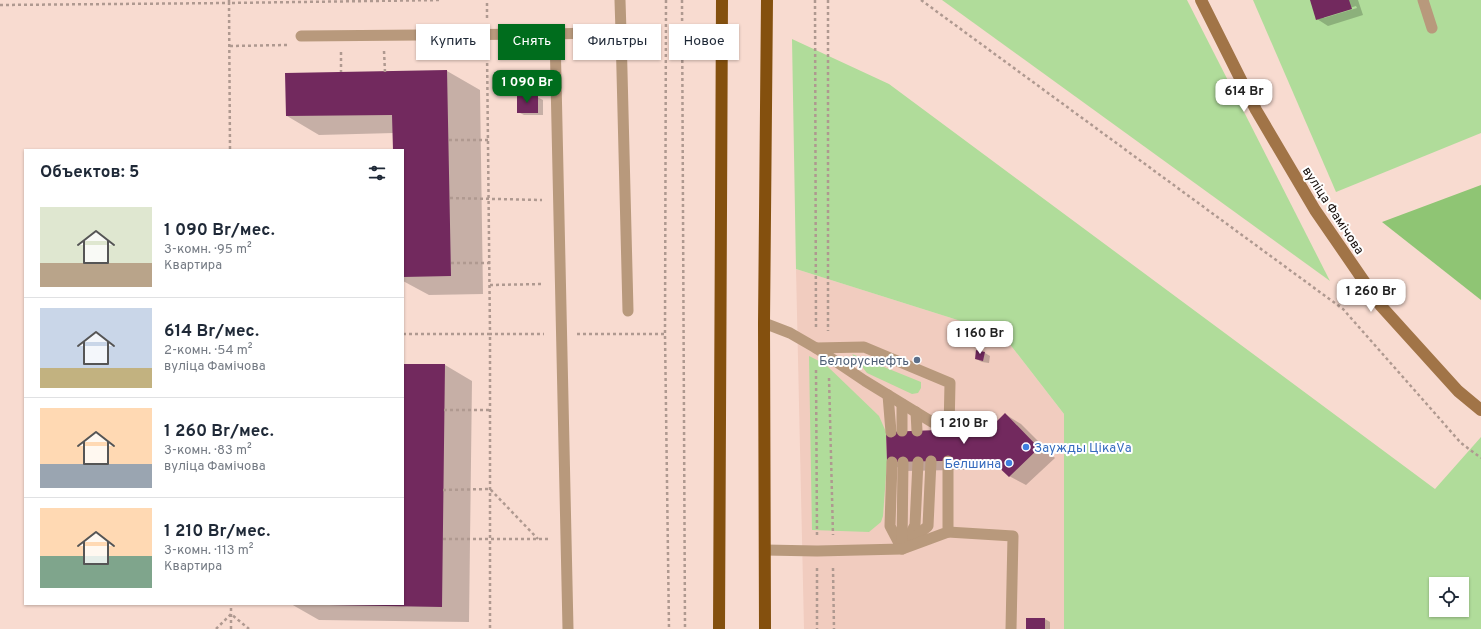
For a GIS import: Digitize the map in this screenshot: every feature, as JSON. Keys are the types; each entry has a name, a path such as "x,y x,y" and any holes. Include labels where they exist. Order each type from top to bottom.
{"highway":[{"path":"718,629 722,0"},
{"path":"765,629 764,323 766,0"}],"main road":[{"name":"вуліца Фамічова","path":"1201,0 1256,110 1315,210 1381,306 1458,391 1481,410"}],"lane":[{"path":"620,0 621,24"},
{"path":"1423,0 1432,28"},
{"path":"301,36 416,35"},
{"path":"555,60 568,629"},
{"path":"622,60 628,310"},
{"path":"764,323 790,333 816,348 828,352 888,396 916,412 932,426 949,427 950,384 864,347 828,352"},
{"path":"888,396 896,432 902,404"},
{"path":"916,412 917,431"},
{"path":"902,549 928,526 931,461"},
{"path":"948,461 948,532"},
{"path":"897,462 890,526 902,549"},
{"path":"902,549 915,525 918,462"},
{"path":"765,550 833,551 902,549 948,532 1013,536 1011,629"}],"path":[{"path":"0,5 442,0"},
{"path":"487,0 487,24"},
{"path":"666,0 665,334 670,629"},
{"path":"682,0 685,629"},
{"path":"815,0 817,629"},
{"path":"828,0 828,352 834,629"},
{"path":"921,0 1343,309 1461,443 1481,458"},
{"path":"229,2 230,149"},
{"path":"487,60 490,263 490,629"},
{"path":"449,140 488,140"},
{"path":"450,198 558,200"},
{"path":"451,263 490,263"},
{"path":"490,285 560,283"},
{"path":"404,334 665,334"},
{"path":"444,410 490,410"},
{"path":"443,490 490,489 539,539"},
{"path":"443,539 566,539"},
{"path":"231,605 231,629"},
{"path":"216,629 231,614"},
{"path":"231,614 249,629"}],"shaded area":[{"path":"796,269 1002,334 1064,414 1064,629 804,629"}],"green space":[{"path":"942,0 1187,0 1330,281"},
{"path":"1253,0 1481,0 1481,133 1336,192"},
{"path":"792,39 889,84 1435,489 1481,437 1481,629 1064,629 1064,414 1002,334 796,269"},
{"path":"1481,185 1481,300 1382,222"},
{"path":"852,354 921,382 921,388 918,393 912,394 867,373"},
{"path":"809,356 825,364 879,416 886,432 887,462 883,516 881,522 869,532 812,530"}],"building":[{"path":"1310,0 1349,0 1352,9 1316,20"},
{"path":"447,70 451,276 404,277 404,149 393,149 392,115 286,116 285,73"},
{"path":"517,95 538,96 538,113 517,113"},
{"path":"976,350 985,352 983,361 975,359"},
{"path":"404,364 445,364 442,607 329,605 404,605"},
{"path":"1005,413 1039,448 1009,477 991,460 887,462 886,432 990,428"},
{"path":"1026,618 1045,618 1045,629 1026,629"}],"place":[{"name":"Белоруснефть","path":"917,360"},
{"name":"Заужды ЦікаVа","path":"1026,447"},
{"name":"Белшина","path":"1009,463"}]}
